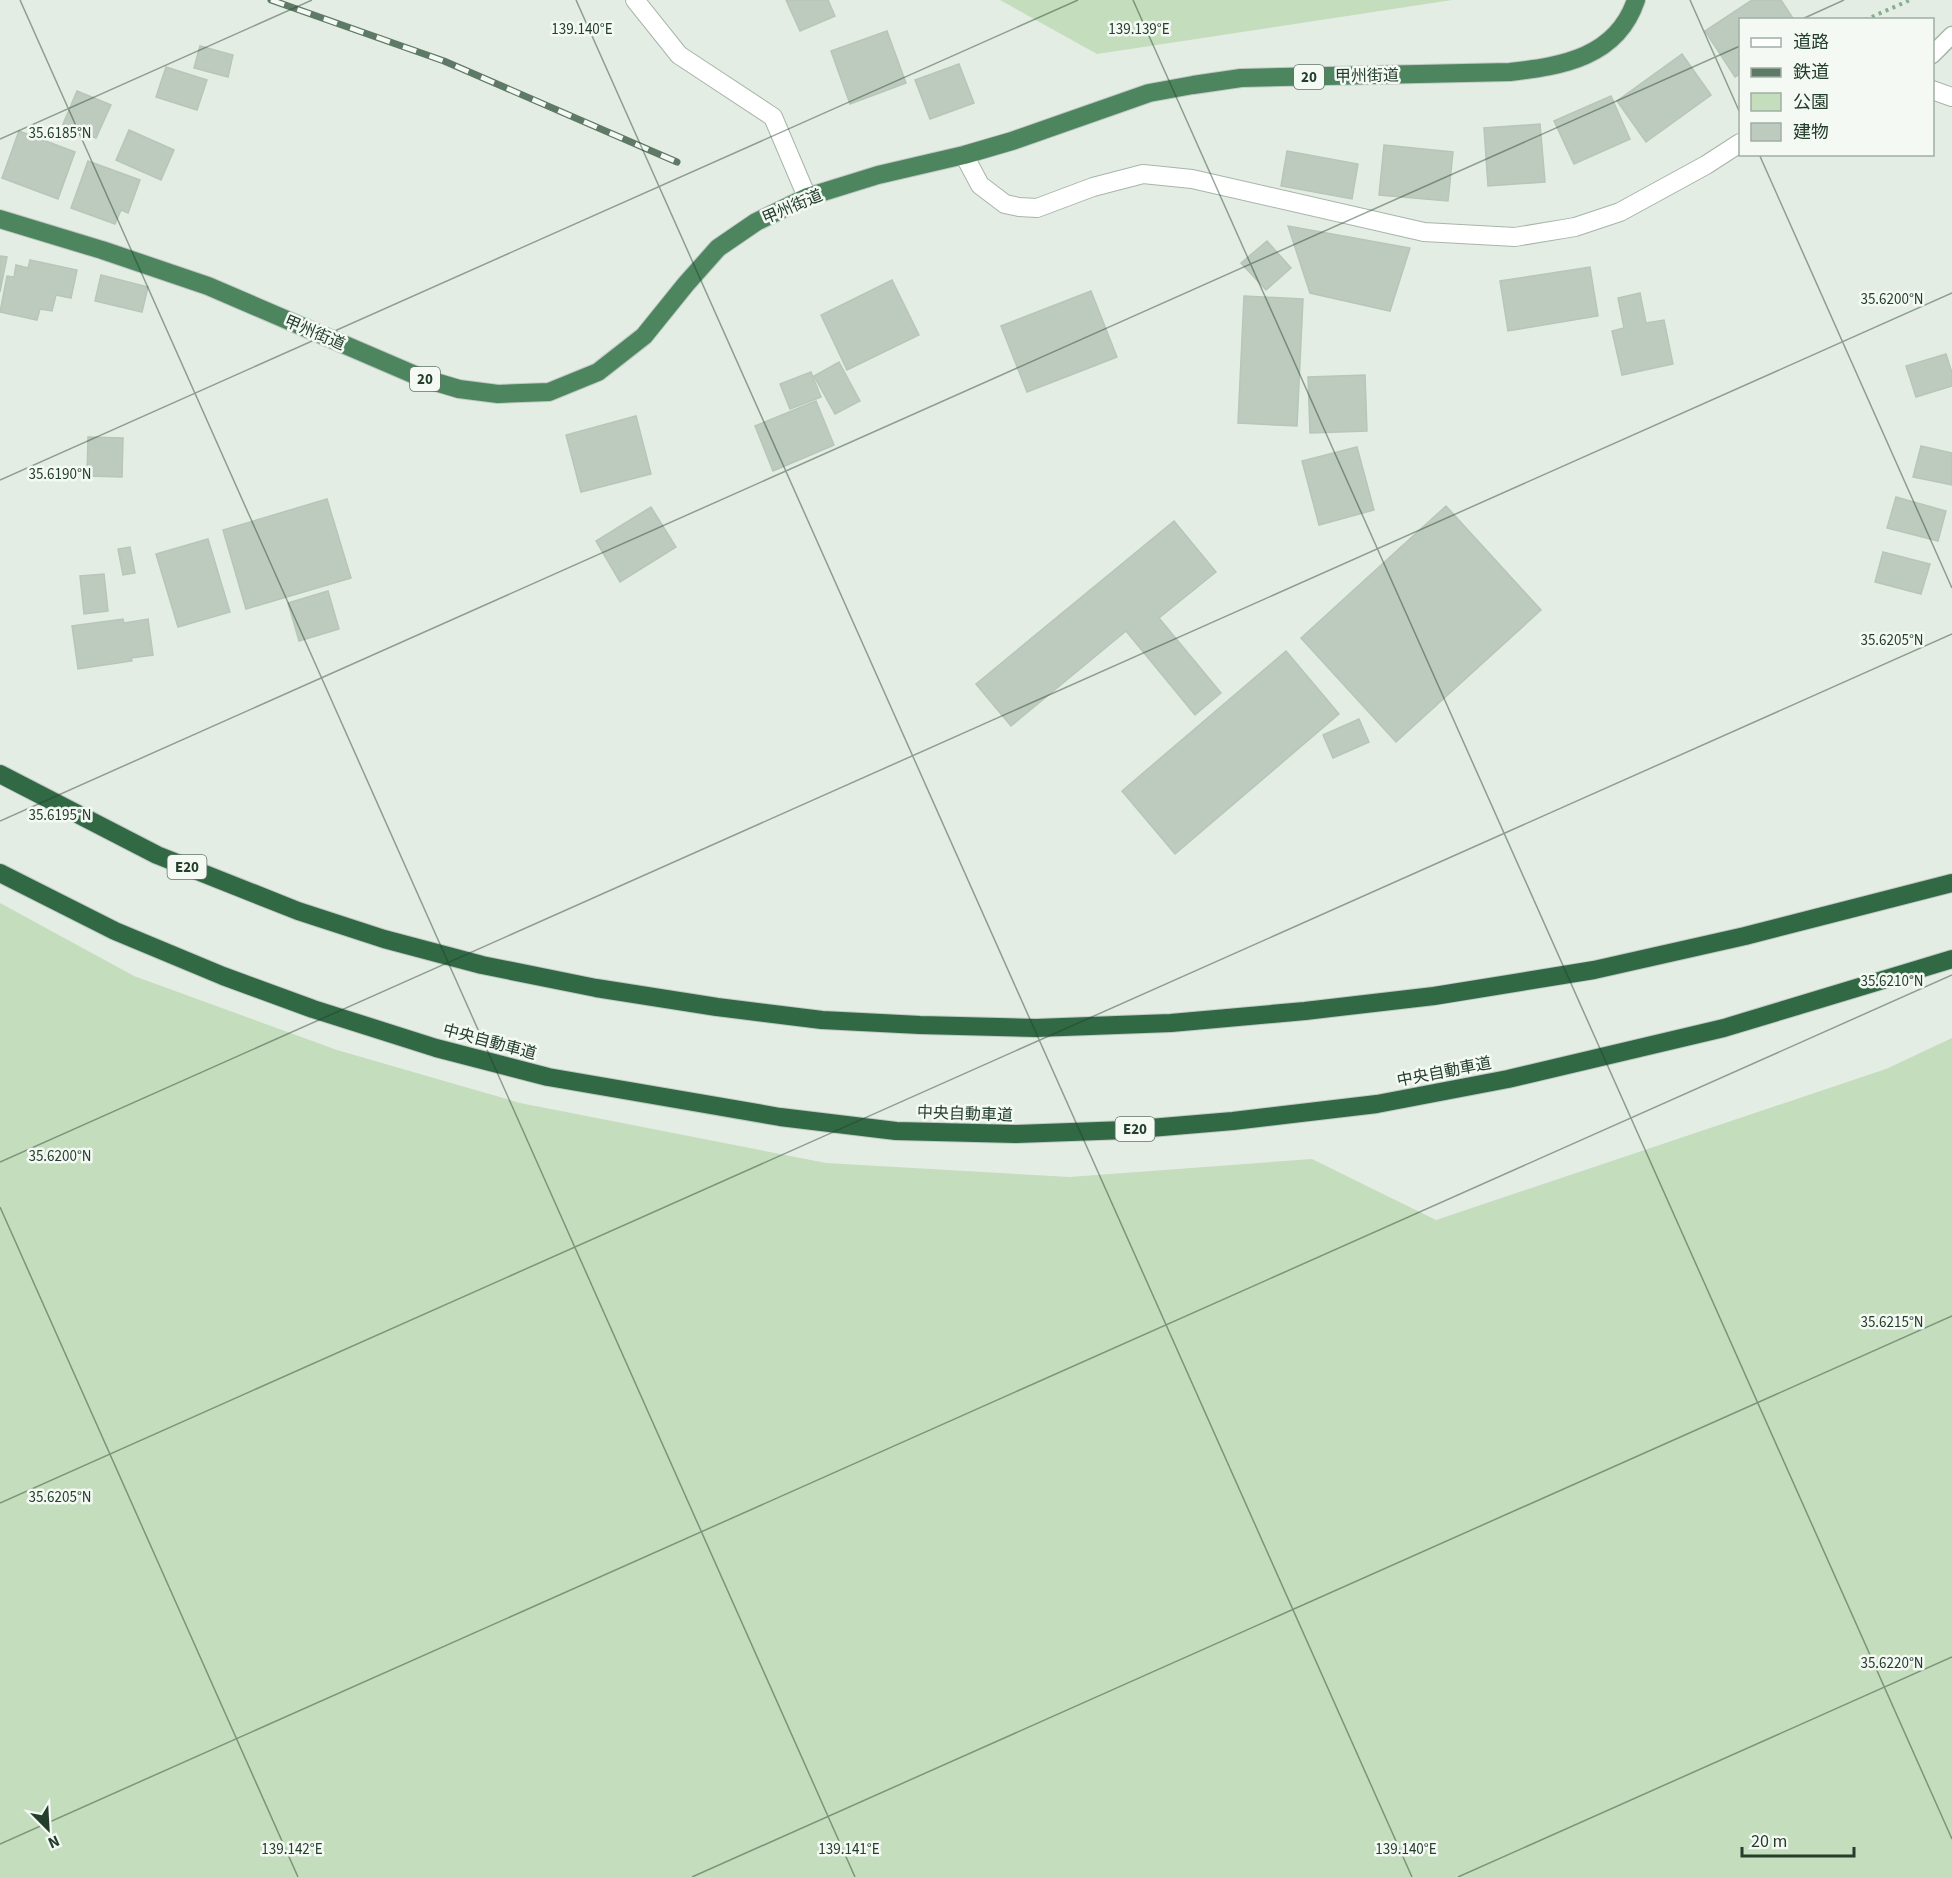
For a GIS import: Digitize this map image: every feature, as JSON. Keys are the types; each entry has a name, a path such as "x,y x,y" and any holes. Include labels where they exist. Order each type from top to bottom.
{"highway":[{"name":"甲州街道","path":"0,219 208,286 422,378 459,389 498,394 549,392 598,372 645,336 718,248 756,222 807,197 878,175 964,155 1149,93 1193,85 1240,78 1510,72 1547,68 1580,58 1612,40 1631,14 1636,0"},
{"name":"E20","path":"0,774 157,855 298,911 384,939 482,965 596,988 717,1007 822,1020 1036,1028 1171,1023 1434,996 1594,970 1745,936 1952,883"},
{"name":"中央自動車道","path":"0,873 115,931 224,976 313,1009 436,1047 548,1077 780,1117 896,1131 1016,1134 1126,1130 1233,1121 1377,1104 1508,1079 1724,1028 1952,959"}],"street":[{"path":"635,0 679,55 773,117 807,197"},
{"path":"1934,91 1952,97"},
{"path":"964,155 980,185 1005,204 1019,207 1037,208 1093,187 1143,174 1192,179 1424,232 1515,237 1575,227 1620,212 1706,165 1739,144"}],"lane":[{"path":"1934,53 1952,35"}],"path":[{"path":"1870,18 1910,0"}],"green space":[{"path":"1000,0 1452,0 1097,54"},
{"path":"0,903 134,976 337,1050 520,1103 826,1163 1070,1177 1312,1159 1436,1220 1886,1069 1952,1038 1952,1877 0,1877"}],"building":[{"path":"786,0 828,0 835,16 800,31"},
{"path":"1752,0 1781,0 1793,18 1739,18 1739,75 1735,77 1705,31"},
{"path":"887,31 906,83 850,104 831,51"},
{"path":"200,46 233,55 228,77 194,68"},
{"path":"1682,54 1711,95 1646,142 1617,101"},
{"path":"959,64 974,103 930,119 915,80"},
{"path":"166,67 207,80 197,110 156,97"},
{"path":"77,91 111,105 96,138 63,124"},
{"path":"1611,96 1630,139 1574,164 1554,121"},
{"path":"1540,124 1545,182 1488,186 1484,128"},
{"path":"129,130 174,150 161,180 116,160"},
{"path":"19,131 75,152 58,199 2,178"},
{"path":"1384,145 1453,152 1448,201 1379,195"},
{"path":"1287,151 1358,164 1352,199 1281,186"},
{"path":"88,161 140,180 128,213 121,210 115,224 71,208"},
{"path":"1288,226 1410,248 1390,311 1310,293"},
{"path":"1267,241 1291,268 1266,290 1241,263"},
{"path":"0,256 7,257 0,292"},
{"path":"30,260 77,270 71,298 56,295 52,311 40,309 37,320 0,312 7,276 14,277 16,265 28,268"},
{"path":"1590,267 1598,316 1508,331 1500,281"},
{"path":"101,275 148,287 142,312 95,301"},
{"path":"892,280 919,335 847,370 821,315"},
{"path":"1091,291 1117,357 1027,392 1001,326"},
{"path":"1640,293 1646,323 1664,320 1673,364 1622,375 1612,331 1624,328 1618,298"},
{"path":"1244,296 1303,299 1297,426 1238,423"},
{"path":"1946,354 1952,373 1952,386 1916,397 1906,366"},
{"path":"839,362 860,401 835,414 814,376"},
{"path":"811,372 821,397 790,409 780,384"},
{"path":"1365,375 1367,431 1310,433 1308,377"},
{"path":"816,401 834,445 773,471 755,426"},
{"path":"636,416 651,474 581,492 566,435"},
{"path":"88,437 123,438 122,477 87,476"},
{"path":"1921,446 1952,453 1952,485 1913,477"},
{"path":"1357,447 1374,510 1319,525 1302,461"},
{"path":"1896,497 1946,511 1938,541 1887,528"},
{"path":"327,499 351,578 246,609 223,530"},
{"path":"1446,506 1541,610 1396,742 1301,638"},
{"path":"651,507 676,547 620,582 596,541"},
{"path":"1174,521 1216,572 1159,618 1221,693 1195,715 1126,631 1011,726 976,684"},
{"path":"208,539 230,612 178,627 156,554"},
{"path":"130,547 135,573 123,575 118,549"},
{"path":"1883,552 1930,564 1921,594 1875,582"},
{"path":"104,574 108,611 84,614 80,576"},
{"path":"328,591 339,629 299,641 288,603"},
{"path":"123,619 124,623 148,619 153,655 131,658 132,661 78,669 72,626"},
{"path":"1286,651 1339,714 1175,854 1122,791"},
{"path":"1359,719 1369,742 1333,758 1323,735"}],"railway":[{"path":"271,0 444,61 677,162"}]}
